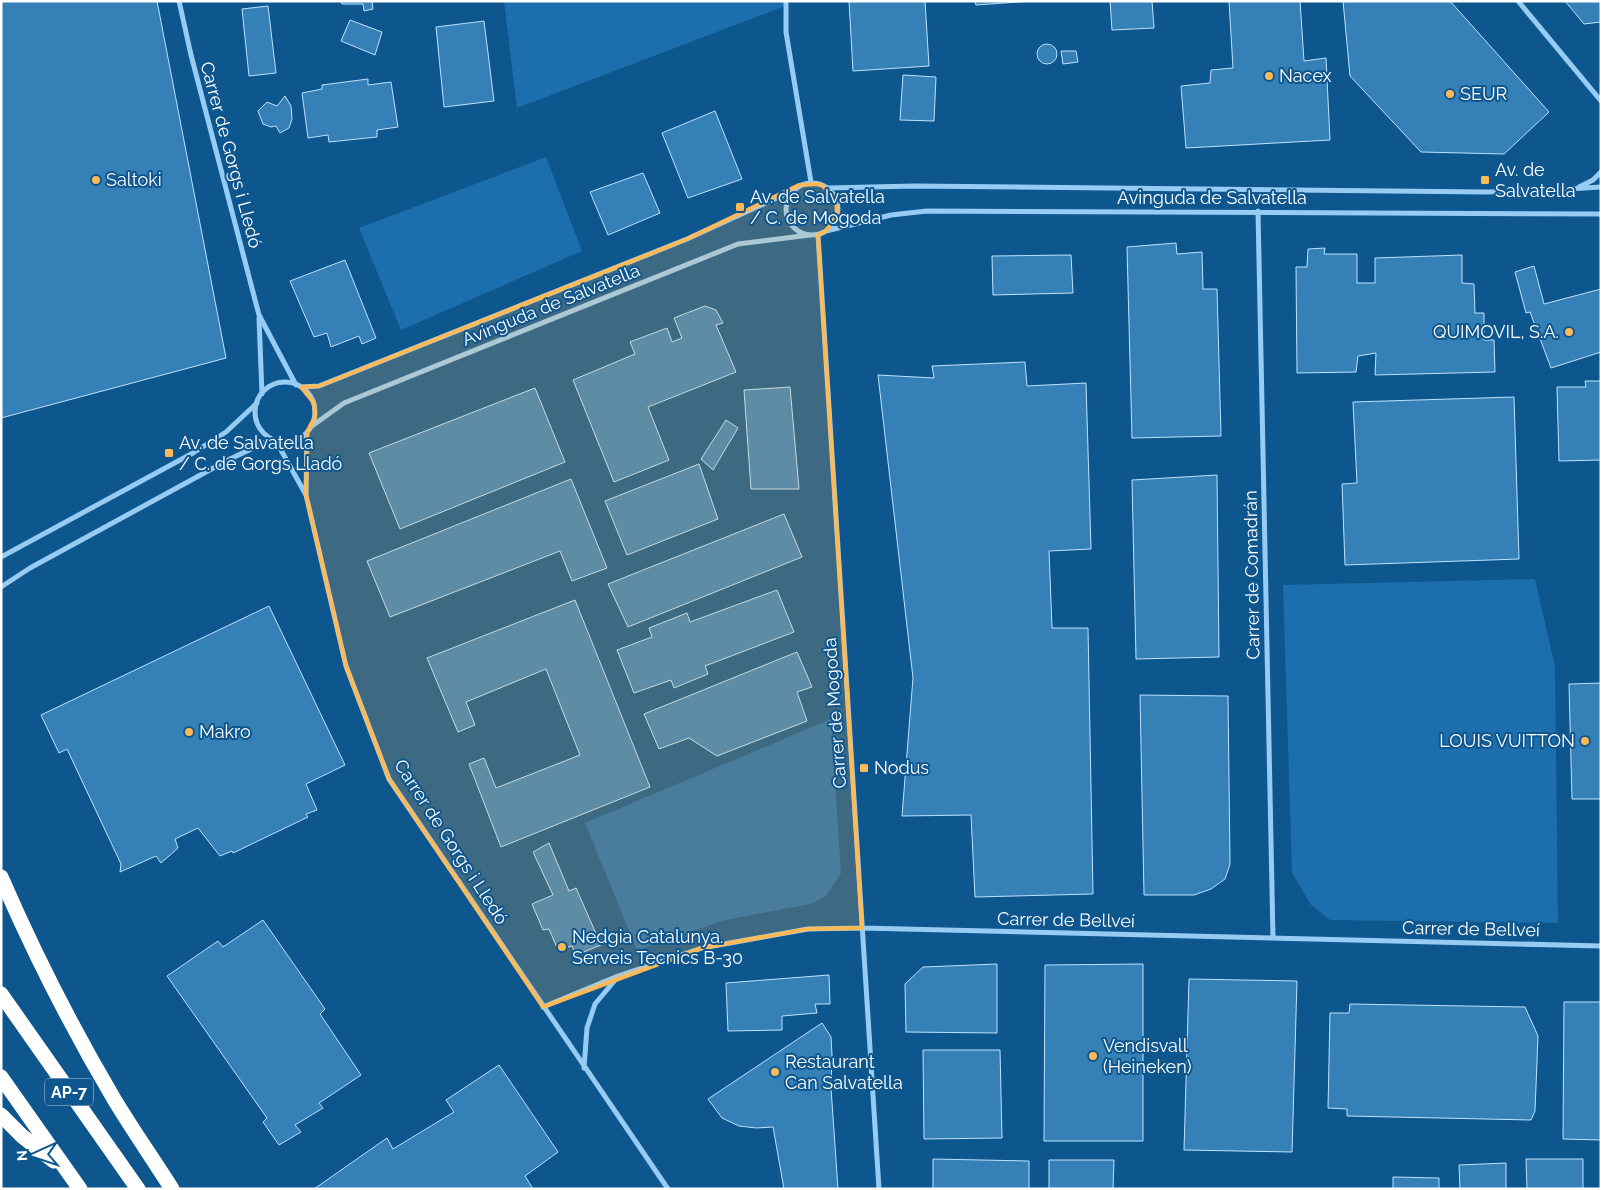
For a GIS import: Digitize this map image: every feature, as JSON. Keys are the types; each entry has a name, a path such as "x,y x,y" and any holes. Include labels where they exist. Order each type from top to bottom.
{"highway":[{"path":"1,877 83,1044 114,1099 172,1189"},
{"name":"AP-7","path":"1,994 138,1189"},
{"name":"AP-7","path":"1,1077 80,1189"},
{"path":"1,1114 22,1136 67,1172"}],"street":[{"name":"Carrer de Gorgs i Lledó","path":"179,1 190,55 259,315 262,394"},
{"path":"786,1 786,32 811,182"},
{"path":"1518,1 1601,101"},
{"path":"1575,190 1593,180 1601,172"},
{"path":"811,182 828,188 836,197 838,206 834,224 818,235 810,235 794,228 787,218 785,209 787,199 792,191 799,185 811,182"},
{"name":"Avinguda de Salvatella","path":"828,188 924,186 1485,192 1575,190 1601,186"},
{"name":"Avinguda de Salvatella","path":"298,386 319,386 678,243 792,191"},
{"name":"Avinguda de Salvatella","path":"826,231 891,215 928,211 1601,214"},
{"name":"Carrer de Comadrán","path":"1258,211 1273,938"},
{"name":"Avinguda de Salvatella","path":"312,426 344,403 738,244 810,235"},
{"name":"Carrer de Mogoda","path":"818,235 879,1189"},
{"name":"Carrer de Gorgs i Lledó","path":"259,315 298,386"},
{"path":"1,558 193,453 226,432 256,403 262,394 277,383 298,386 309,394 314,403 315,417 312,426 294,441 274,440 228,460 30,568 1,587"},
{"path":"256,403 255,414 258,426 264,434 274,440"},
{"name":"Carrer de Gorgs i Lledó","path":"307,432 306,494 346,666 389,779 668,1189"},
{"name":"Carrer de Gorgs i Lledó","path":"274,440 306,494"},
{"name":"Carrer de Bellveí","path":"543,1007 618,976 702,948 808,929 862,928 1601,946"},
{"path":"584,1068 587,1028 595,1004 618,976"}],"highlighted area":[{"path":"820,184 836,197 837,215 826,231 818,235 862,928 808,929 702,948 543,1007 389,779 346,666 306,495 307,432 315,417 314,403 301,387 319,386 687,239 799,185"}],"shaded area":[{"path":"504,1 784,1 785,6 517,108"},
{"path":"546,157 582,251 401,330 359,228"},
{"path":"1535,579 1555,667 1558,923 1330,920 1311,905 1292,873 1283,585"},
{"path":"831,719 841,873 826,896 811,904 725,920 637,950 585,823"}],"building":[{"name":"Saltoki","path":"1,1 157,1 226,358 1,418"},
{"path":"341,1 372,1 373,9 364,11 363,4 342,4"},
{"path":"849,1 925,1 929,66 853,71"},
{"path":"975,1 1033,1 976,5"},
{"path":"1110,1 1152,1 1154,28 1112,30"},
{"name":"Nacex","path":"1229,1 1300,1 1304,61 1326,58 1330,140 1186,148 1181,86 1210,83 1211,70 1233,68"},
{"name":"SEUR","path":"1343,1 1450,1 1549,112 1504,154 1421,152 1350,76"},
{"path":"1565,1 1601,1 1601,22 1584,24"},
{"path":"268,6 276,73 249,76 242,9"},
{"path":"350,20 382,32 375,55 341,41"},
{"path":"484,21 494,101 444,107 436,27"},
{"path":"1047,44 1054,47 1057,54 1054,61 1047,64 1040,61 1037,54 1040,47"},
{"path":"1061,51 1076,51 1078,62 1063,64"},
{"path":"903,75 936,77 934,121 900,120"},
{"path":"368,79 368,85 391,82 398,127 377,130 377,137 329,142 328,135 308,138 302,93 322,89 322,85"},
{"path":"285,96 291,106 292,119 289,128 280,133 276,126 271,127 263,124 258,111 267,102 277,106"},
{"path":"715,111 742,179 688,198 662,133"},
{"path":"643,173 660,213 608,235 590,192"},
{"path":"1176,243 1177,254 1202,252 1203,289 1217,289 1221,436 1132,438 1127,247"},
{"path":"1325,248 1324,254 1357,254 1357,283 1375,283 1375,258 1462,255 1462,283 1474,284 1475,313 1484,313 1484,340 1494,340 1495,372 1375,375 1376,353 1358,356 1356,372 1297,373 1296,267 1307,267 1308,249"},
{"path":"1071,255 1073,293 993,295 992,256"},
{"path":"345,260 376,338 362,344 359,336 331,347 327,333 314,337 290,281"},
{"name":"QUIMOVIL, S.A.","path":"1534,266 1544,304 1601,289 1601,352 1551,368 1530,312 1526,313 1515,272"},
{"path":"705,306 716,310 723,323 716,325 736,372 648,407 669,460 614,482 573,380 635,354 630,342 667,328 672,342 682,338 674,318"},
{"path":"1025,362 1027,386 1086,383 1091,549 1049,551 1052,628 1088,628 1093,894 975,897 971,815 902,816 913,678 878,375 934,378 932,366"},
{"path":"1585,381 1601,381 1601,460 1559,461 1557,387 1586,387"},
{"path":"790,387 799,489 751,489 744,390"},
{"path":"535,388 565,462 400,529 369,453"},
{"path":"1514,397 1519,559 1345,565 1342,484 1357,483 1353,402"},
{"path":"726,420 738,428 713,470 701,459"},
{"path":"699,464 718,519 627,555 605,501"},
{"path":"1217,475 1219,657 1136,659 1132,480"},
{"path":"571,479 607,568 572,581 560,551 390,617 367,561"},
{"path":"784,514 802,557 628,627 608,584"},
{"path":"777,590 794,632 705,666 708,674 674,688 671,680 634,693 617,650 652,637 649,628 687,613 690,622"},
{"path":"575,600 650,787 501,847 469,764 484,758 496,788 580,755 546,669 466,702 475,725 458,732 427,658"},
{"name":"Makro","path":"269,606 345,765 306,784 317,810 306,814 308,817 233,853 232,851 220,856 198,828 175,839 178,848 161,863 156,856 120,872 121,864 67,749 59,753 41,715"},
{"path":"797,652 812,687 797,692 807,721 717,756 689,738 659,749 644,714"},
{"name":"LOUIS VUITTON","path":"1601,683 1601,799 1572,799 1569,684"},
{"path":"1140,695 1228,696 1230,864 1225,879 1211,889 1194,895 1144,895"},
{"path":"549,843 569,891 576,888 601,945 576,955 572,946 558,950 549,929 543,930 532,904 553,895 533,852"},
{"path":"263,920 325,1009 320,1014 361,1075 319,1103 323,1108 295,1125 301,1132 279,1145 263,1122 267,1118 167,976 218,941 223,947"},
{"path":"997,964 997,1033 906,1032 905,984 923,967"},
{"name":"Vendisvall (Heineken)","path":"1143,964 1143,1141 1044,1141 1045,965"},
{"path":"829,975 830,1004 815,1004 817,1013 782,1016 782,1030 728,1031 726,983"},
{"path":"1189,979 1297,981 1292,1152 1184,1150"},
{"path":"1564,1002 1601,1002 1601,1140 1563,1139"},
{"path":"1350,1004 1525,1007 1538,1036 1535,1111 1531,1120 1347,1116 1347,1109 1328,1108 1330,1013 1349,1013"},
{"path":"822,1023 831,1037 831,1088 838,1189 784,1189 773,1127 739,1126 722,1118 708,1099"},
{"path":"923,1050 1000,1050 1002,1138 924,1139"},
{"path":"499,1065 558,1152 525,1176 533,1189 314,1189 387,1138 393,1149 454,1112 446,1100"},
{"path":"933,1159 1029,1161 1029,1189 933,1189"},
{"path":"1526,1159 1583,1159 1583,1189 1527,1189"},
{"path":"1049,1160 1114,1160 1113,1189 1049,1189"},
{"path":"1506,1163 1506,1189 1460,1189 1459,1165"},
{"path":"1393,1177 1439,1178 1439,1189 1393,1189"}],"place":[{"name":"Nacex","path":"1269,76"},
{"name":"SEUR","path":"1450,94"},
{"name":"Saltoki","path":"96,180"},
{"name":"Av. de Salvatella","path":"1485,180"},
{"name":"Av. de Salvatella / C. de Mogoda","path":"740,207"},
{"name":"QUIMOVIL, S.A.","path":"1569,332"},
{"name":"Av. de Salvatella / C. de Gorgs Lladó","path":"169,453"},
{"name":"Makro","path":"189,732"},
{"name":"LOUIS VUITTON","path":"1585,741"},
{"name":"Nodus","path":"864,768"},
{"name":"Nedgia Catalunya. Serveis Tecnics B-30","path":"562,947"},
{"name":"Vendisvall (Heineken)","path":"1093,1056"},
{"name":"Restaurant Can Salvatella","path":"775,1072"}]}
